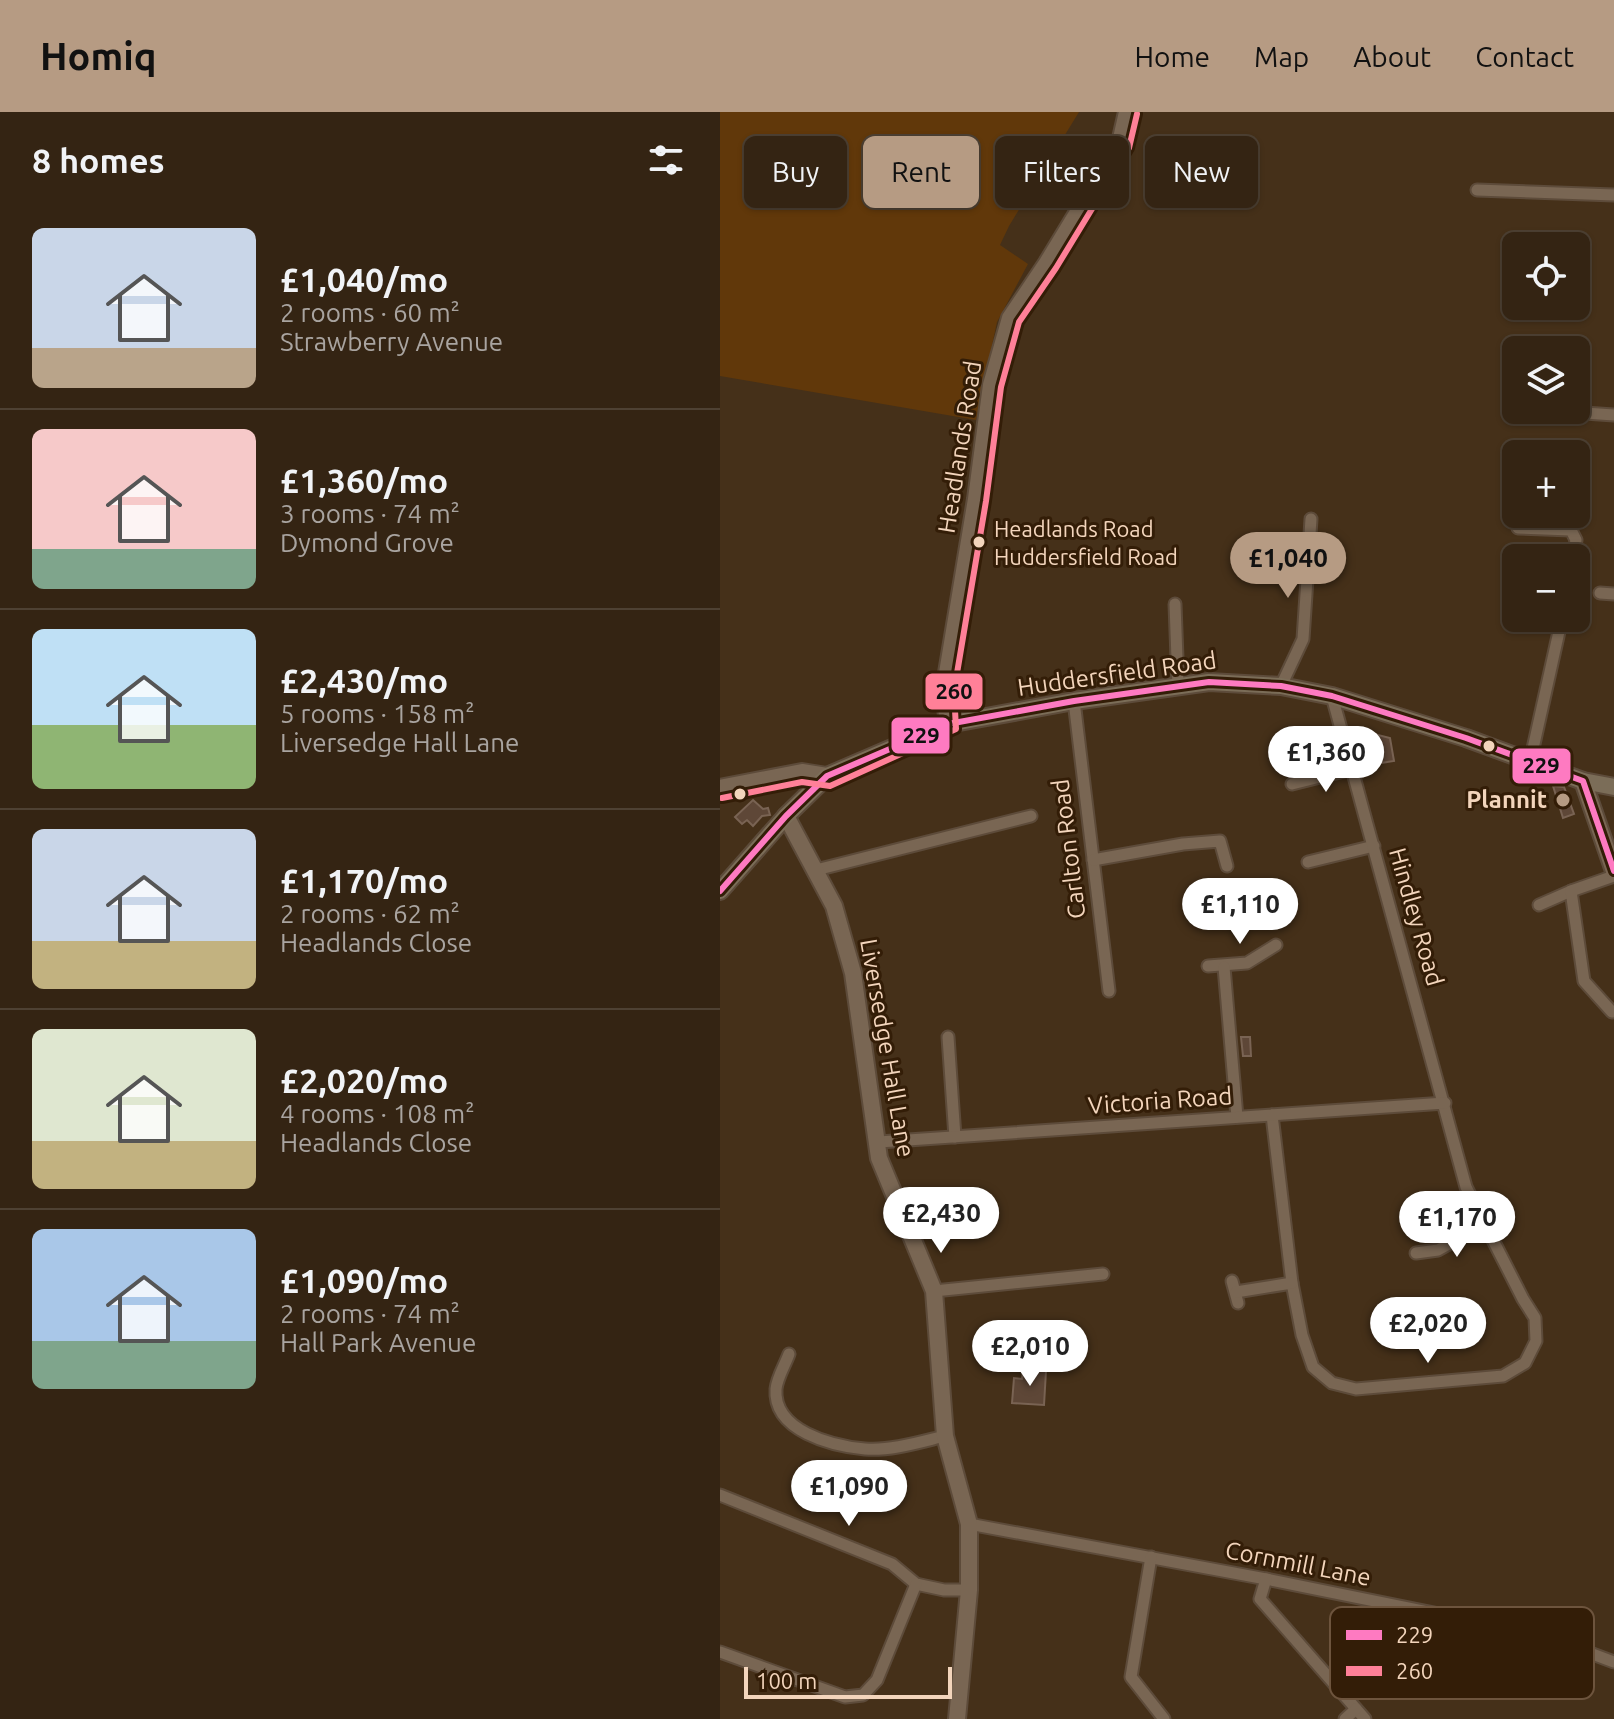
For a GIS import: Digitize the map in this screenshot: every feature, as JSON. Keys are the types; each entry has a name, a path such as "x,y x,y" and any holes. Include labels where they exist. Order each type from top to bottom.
{"main road":[{"name":"Huddersfield Road","path":"720,891 786,816 827,776 948,724 1074,701 1209,682 1281,686 1332,696 1474,741 1583,781 1614,787"}],"street":[{"name":"Headlands Road","path":"948,724 944,691 976,499 991,385 1010,318 1120,143 1127,112"},
{"path":"1477,190 1614,195"},
{"path":"1590,413 1614,415"},
{"path":"1281,686 1303,639 1311,519"},
{"path":"1518,528 1571,530 1575,544"},
{"path":"1600,593 1614,594"},
{"path":"1175,604 1178,686"},
{"path":"1530,762 1559,632"},
{"name":"Hindley Road","path":"1272,1115 1292,1283 1302,1335 1313,1367 1332,1383 1356,1389 1503,1376 1525,1363 1536,1341 1535,1318 1466,1187 1332,696"},
{"name":"Carlton Road","path":"1074,701 1109,991"},
{"path":"1292,784 1352,769"},
{"path":"720,788 802,772 827,776"},
{"path":"1539,905 1614,873 1583,781"},
{"name":"Liversedge Hall Lane","path":"786,816 834,906 853,973 879,1158 934,1291 945,1436 969,1524 969,1590 957,1719"},
{"path":"816,870 1031,816"},
{"path":"1093,860 1183,844 1220,841 1227,866"},
{"path":"1308,862 1374,846"},
{"path":"1571,891 1584,981 1612,1012"},
{"path":"1208,966 1247,963 1276,945"},
{"path":"1224,967 1237,1117"},
{"path":"948,1037 955,1137"},
{"name":"Victoria Road","path":"879,1142 1445,1103"},
{"path":"1416,1253 1438,1250 1485,1224"},
{"path":"934,1291 1103,1274"},
{"path":"1235,1292 1292,1283"},
{"path":"789,1354 776,1388 778,1405 786,1421 804,1433 866,1449 903,1446 945,1436"},
{"path":"720,1495 892,1564 916,1584 944,1590 969,1590"},
{"name":"Cornmill Lane","path":"969,1524 1404,1607"},
{"path":"1151,1557 1131,1677 1164,1719"},
{"path":"1266,1579 1260,1599 1330,1679"},
{"path":"720,1652 845,1697 863,1695 877,1680 916,1584"},
{"name":"Cornmill Lane","path":"1594,1654 1614,1662"},
{"path":"1347,1699 1365,1719"},
{"path":"1345,1719 1356,1709"}],"shaded area":[{"path":"720,112 1079,112 1064,136 995,136 995,208 1020,208 1000,245 1028,264 997,322 976,420 720,376"}],"building":[{"path":"1374,734 1390,738 1394,761 1374,764 1370,742"},
{"name":"Plannit","path":"1553,786 1564,787 1574,814 1563,818"},
{"path":"753,800 763,809 768,808 770,815 762,816 753,826 747,820 742,824 735,817"},
{"path":"1241,1037 1250,1037 1251,1056 1243,1056"},
{"path":"1023,1370 1046,1371 1044,1405 1012,1403 1014,1378 1022,1379"}],"transit line":[{"name":"260","path":"722,798 802,782 830,786 956,729 954,691 986,501 1001,387 1019,322 1056,268 1129,148 1137,114"},
{"name":"229","path":"720,891 786,816 827,776 948,724 1074,701 1209,682 1281,686 1332,696 1466,738 1583,781 1614,871"}],"place":[{"name":"Headlands Road Huddersfield Road","path":"979,542"},
{"name":"Plannit","path":"1563,800"}]}
